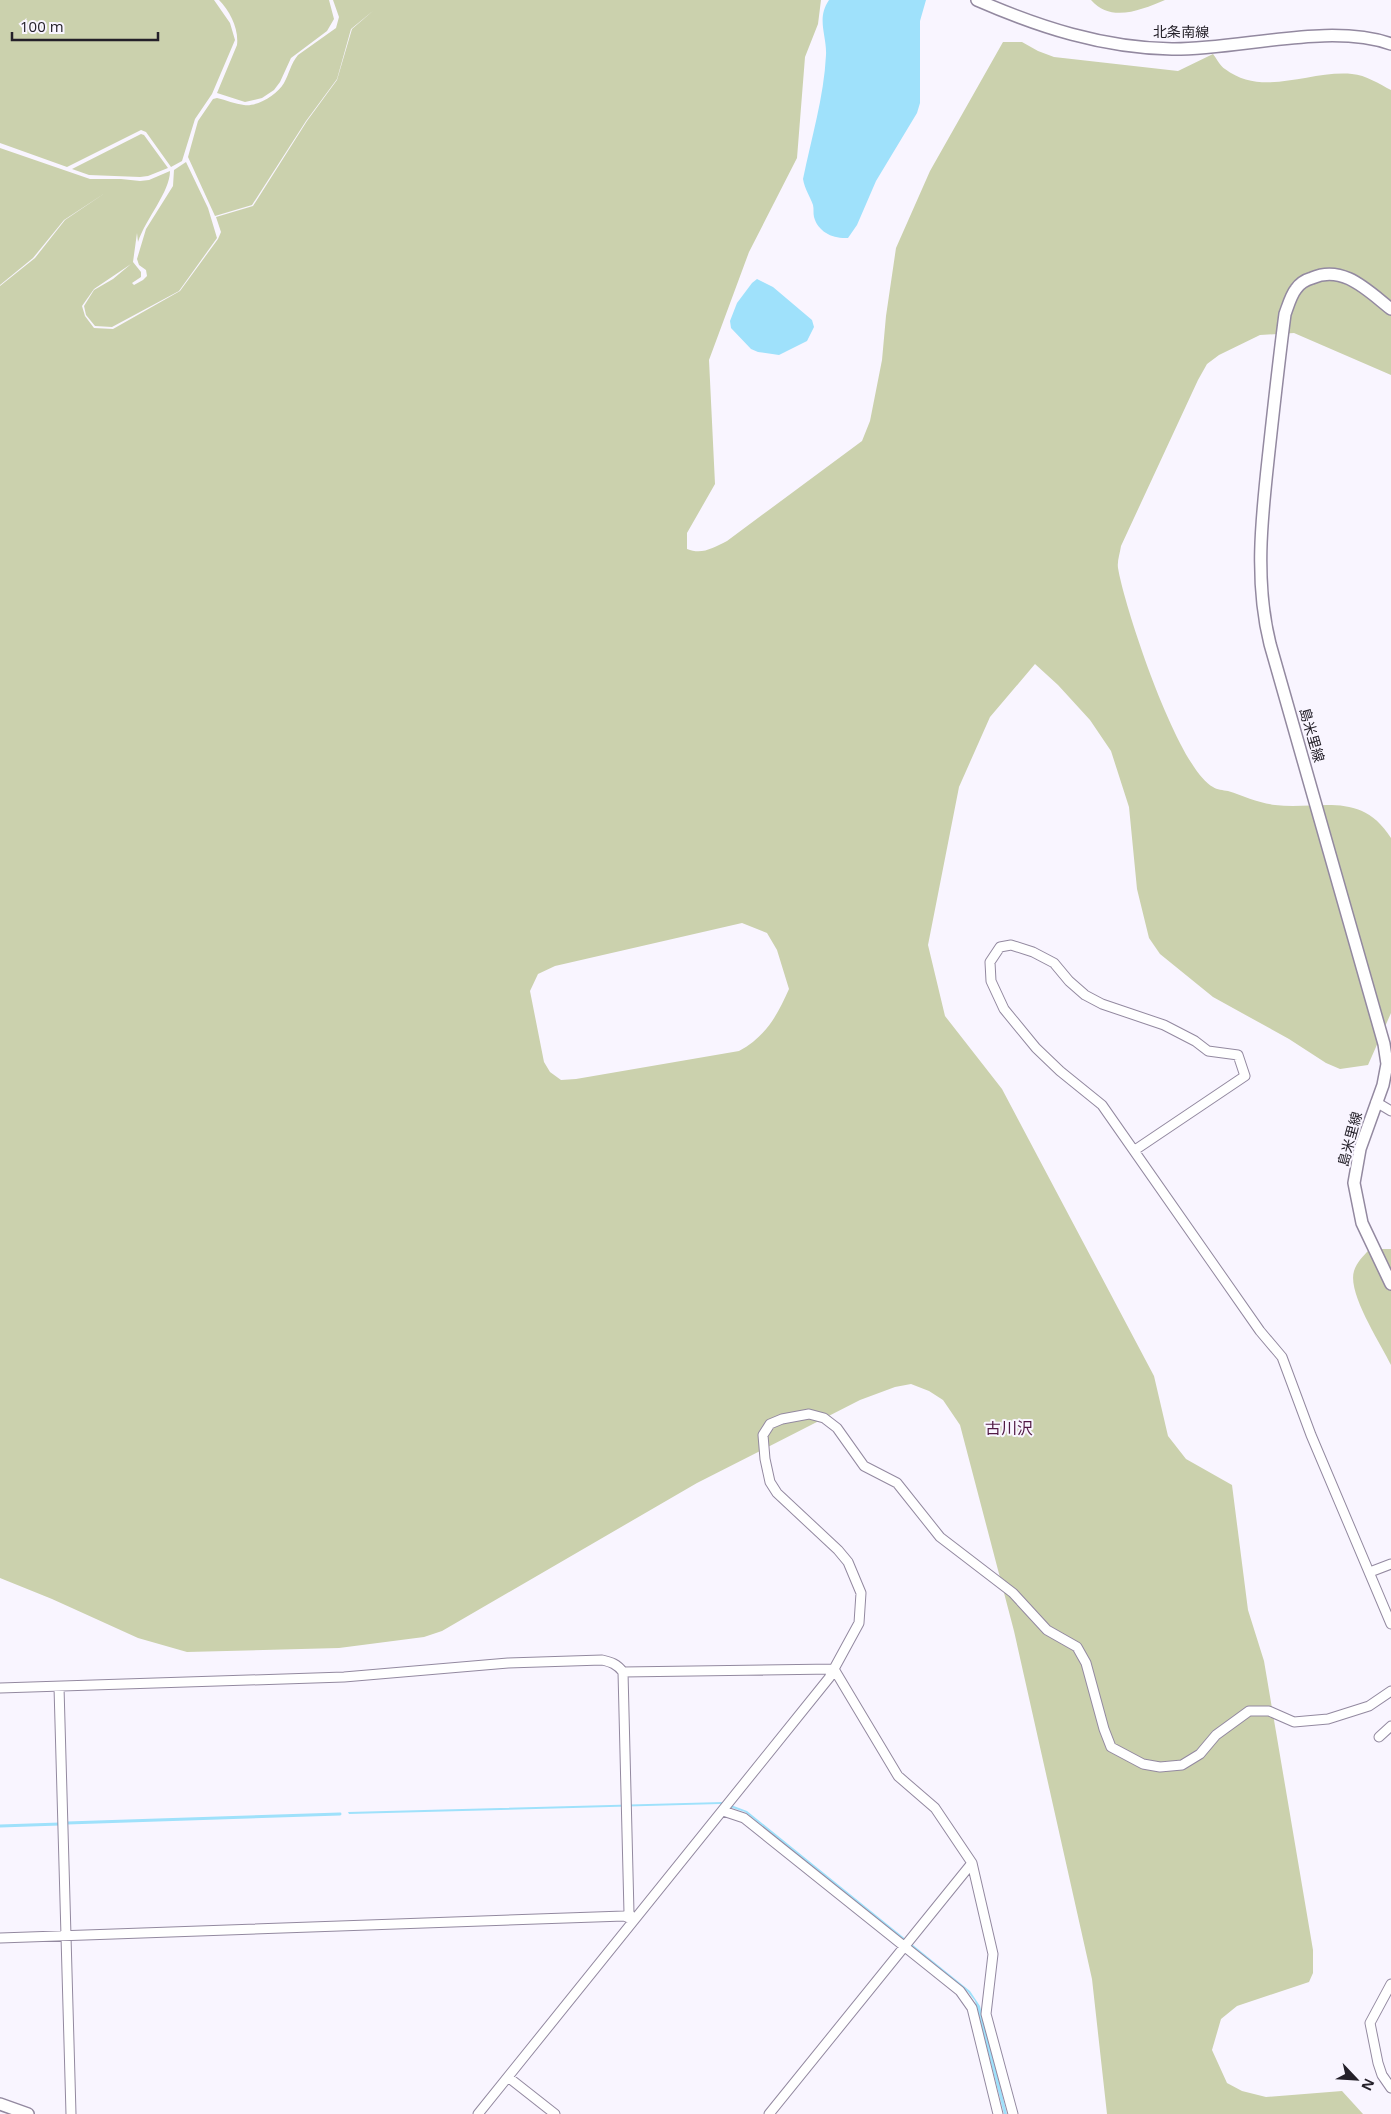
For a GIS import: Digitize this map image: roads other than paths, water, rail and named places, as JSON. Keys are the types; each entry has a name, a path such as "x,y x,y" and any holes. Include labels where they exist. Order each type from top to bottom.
{"street":[{"name":"北条南線","path":"977,0 1047,27 1084,38 1131,46 1172,49 1329,36 1371,39 1391,44"},
{"name":"島米里線","path":"1389,1276 1362,1224 1354,1183 1360,1149 1383,1085 1387,1064 1384,1044 1270,644 1261,594 1260,557 1264,498 1285,314 1295,290 1304,281 1318,275 1340,275 1355,281 1391,309"},
{"path":"1135,1150 1246,1076 1238,1056 1208,1051 1195,1041 1164,1025 1084,996 1054,963 1033,952 1011,945 1000,947 990,962 991,981 1004,1009 1036,1048 1060,1071 1102,1105 1260,1331 1282,1358 1311,1435 1391,1624"},
{"path":"1376,1102 1391,1110"},
{"path":"478,2114 723,1811 834,1669 860,1624 862,1593 848,1562 838,1550 777,1493 770,1482 765,1459 763,1435 770,1424 782,1419 809,1414 824,1418 837,1428 864,1466 896,1483 940,1537 1012,1593 1047,1630 1077,1647 1086,1663 1101,1720 1111,1747 1143,1764 1160,1767 1182,1765 1200,1754 1216,1735 1249,1711 1269,1711 1294,1722 1328,1719 1369,1706 1391,1692"},
{"path":"1370,1572 1391,1564"},
{"path":"0,1688 344,1677 508,1663 602,1660 618,1666 624,1672 629,1913 634,1920"},
{"path":"624,1672 834,1669"},
{"path":"834,1669 898,1776 935,1808 972,1863 993,1954 986,2014 1013,2114"},
{"path":"59,1687 72,2114"},
{"path":"1379,1737 1391,1726"},
{"path":"723,1811 744,1818 960,1991 972,2008 998,2114"},
{"path":"769,2114 972,1863"},
{"path":"0,1938 624,1916 634,1920"},
{"path":"1391,1984 1370,2023 1378,2063 1382,2075 1391,2088"},
{"path":"508,2078 554,2114"},
{"path":"0,2104 28,2114"}],"water":[{"path":"829,0 926,0 920,21 920,103 917,113 876,181 857,225 848,238 832,236 819,227 814,217 813,205 803,179 823,86 826,48 823,14"},
{"path":"757,279 773,287 812,320 814,327 807,341 779,355 758,352 751,349 731,328 730,321 737,303"},
{"path":"723,1802 747,1811 970,1991 980,2006 1007,2114 1004,2114 975,2001 968,1992 745,1812 720,1804 349,1814 348,1812"}],"waterway":[{"path":"67,1823 340,1814"},
{"path":"0,1826 60,1824"}],"district":[{"name":"古川沢","path":"1009,1428"}]}
